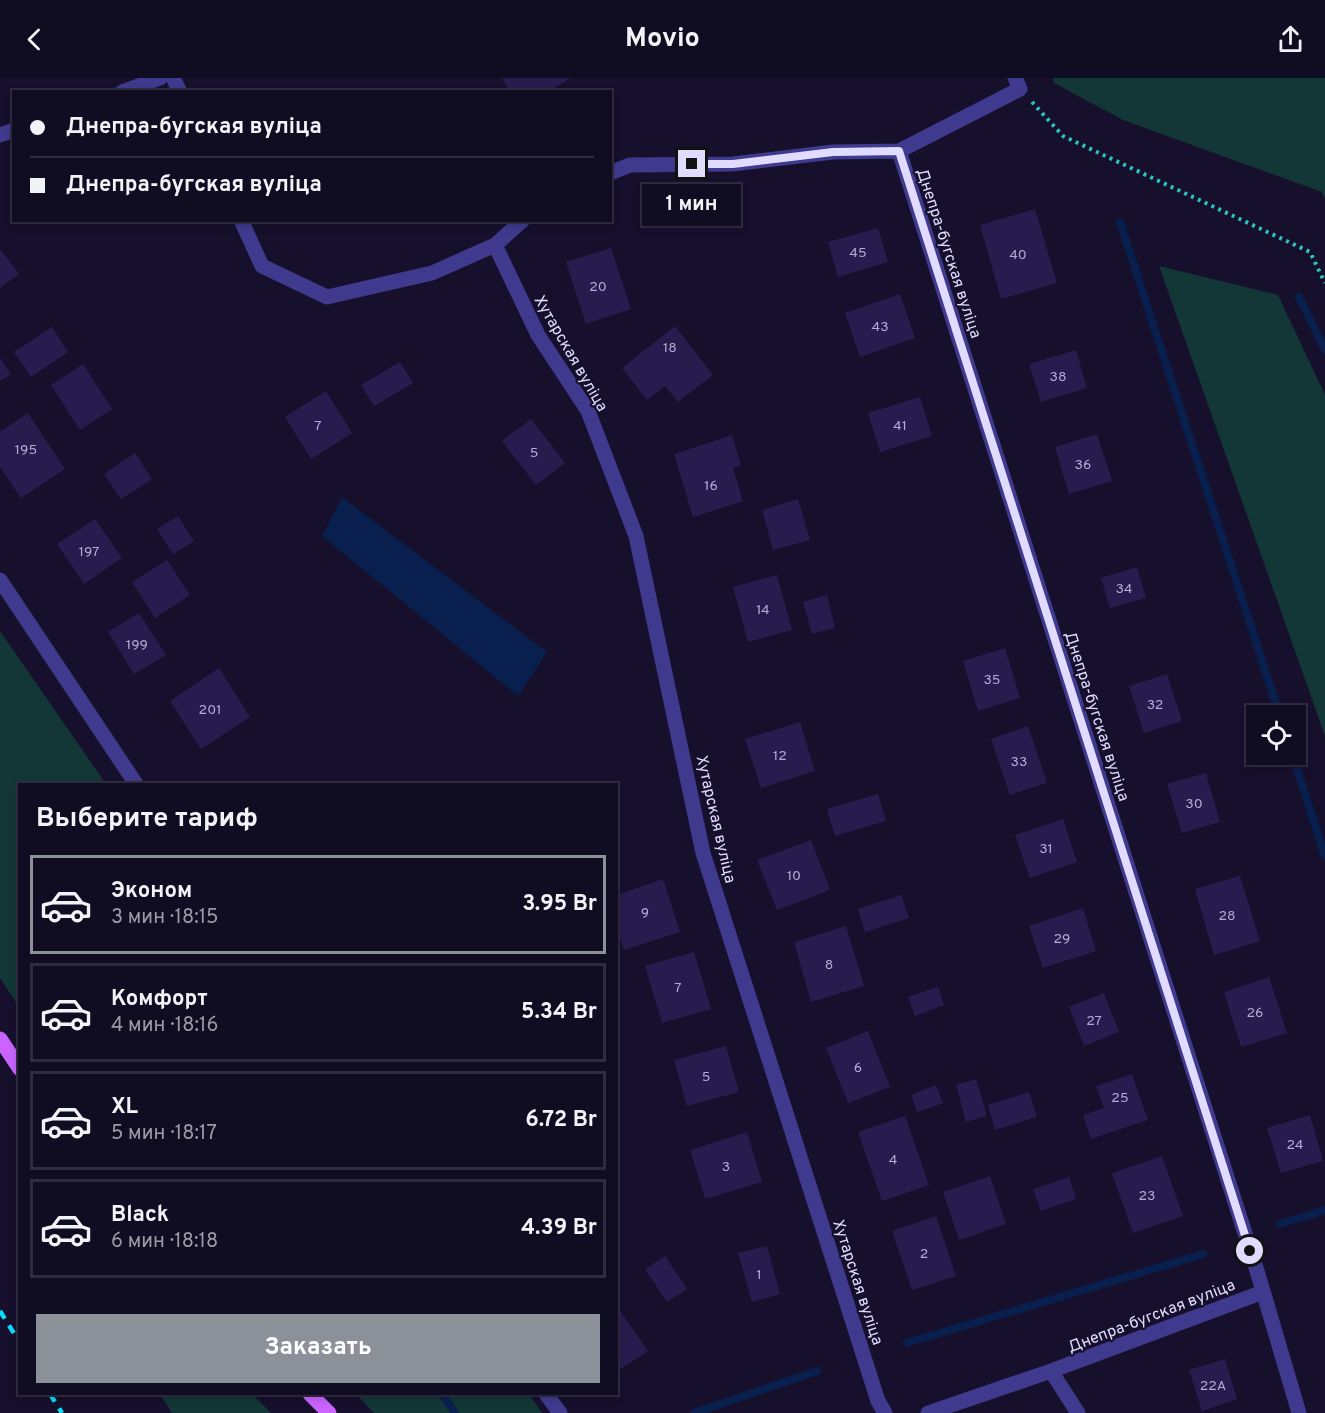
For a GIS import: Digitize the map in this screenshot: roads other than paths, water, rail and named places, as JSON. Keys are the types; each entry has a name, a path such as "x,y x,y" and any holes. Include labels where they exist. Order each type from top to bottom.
{"main road":[{"path":"0,1039 18,1066"},
{"path":"311,1395 329,1413"}],"street":[{"path":"127,90 160,78"},
{"name":"Днепра-бугская вуліца","path":"612,172 630,165 733,164 833,152 899,151 1017,84"},
{"name":"Днепра-бугская вуліца","path":"899,151 1263,1292 1299,1413"},
{"path":"242,222 262,267 327,297 432,273 495,246 521,222"},
{"name":"Хутарская вуліца","path":"495,246 538,335 588,411 636,536 703,854 878,1401 885,1413"},
{"path":"0,580 135,783"},
{"name":"Днепра-бугская вуліца","path":"927,1413 1051,1371 1263,1292"},
{"path":"1051,1371 1078,1413"},
{"path":"547,1395 560,1413"}],"water":[{"path":"342,497 547,652 518,696 322,536"}],"waterway":[{"path":"1120,222 1276,705"},
{"path":"1299,297 1325,350"},
{"path":"1296,765 1325,856"},
{"path":"1280,1224 1325,1210"},
{"path":"907,1343 1203,1254"},
{"path":"694,1413 817,1371"},
{"path":"443,1395 455,1413"}],"railway":[{"path":"0,1311 18,1340"},
{"path":"51,1395 62,1413"}]}
